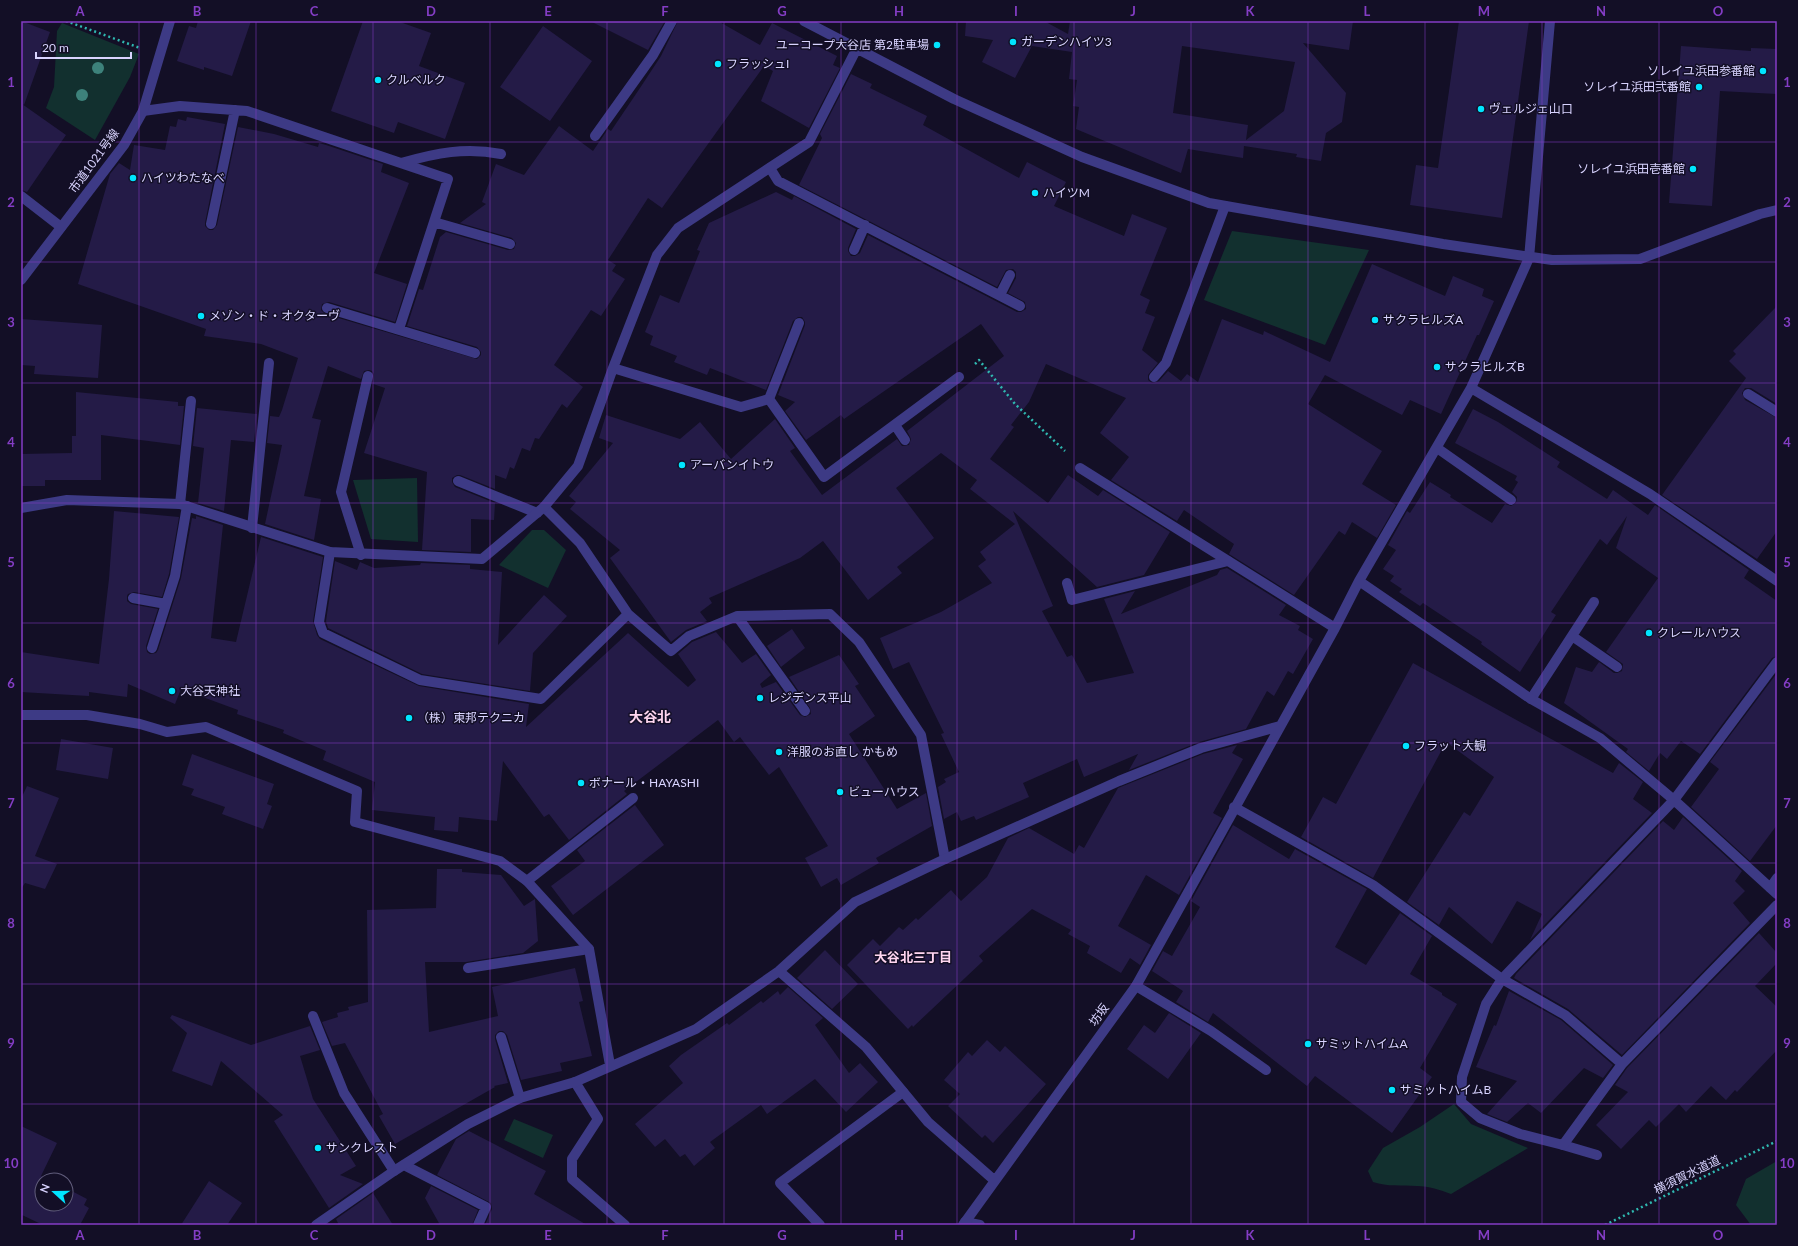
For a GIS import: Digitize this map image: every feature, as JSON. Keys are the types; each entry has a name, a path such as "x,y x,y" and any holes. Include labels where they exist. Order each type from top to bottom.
{"street":[{"name":"市道1021号線","path":"21,280 124,145 143,111 170,21"},
{"path":"595,136 653,55 672,21"},
{"path":"804,21 954,99 1082,157 1209,203 1528,258 1552,260 1640,259 1760,214 1777,210"},
{"name":"坊坂","path":"964,1224 994,1180 1136,986 1234,807 1335,628 1359,581 1471,388 1528,258 1550,21"},
{"path":"21,508 67,500 183,505 330,552 361,555 482,559 540,510 578,466 613,368 657,255 678,228 809,142 857,48"},
{"path":"143,111 180,106 247,111 448,179 399,329"},
{"path":"210,224 234,110"},
{"path":"401,163 442,152 482,150 501,154"},
{"path":"770,168 778,181 1020,306"},
{"path":"21,196 61,227"},
{"path":"1154,377 1166,363 1225,206"},
{"path":"434,222 510,244"},
{"path":"854,250 865,225"},
{"path":"1000,295 1010,275"},
{"path":"327,308 475,353"},
{"path":"769,399 799,323"},
{"path":"252,528 269,363"},
{"path":"613,368 741,407 769,399"},
{"path":"361,555 341,492 368,376"},
{"path":"769,399 824,477 959,377"},
{"path":"1471,388 1650,494 1777,581"},
{"path":"1748,394 1777,412"},
{"path":"152,648 175,576 183,505 191,401"},
{"path":"895,425 905,440"},
{"path":"1437,448 1511,500"},
{"path":"1080,468 1335,628"},
{"path":"458,481 540,510 580,543 628,614 671,651 689,636 737,616 830,614 859,642 921,735 945,859"},
{"path":"330,552 319,622 323,633 420,680 541,699 628,614"},
{"path":"1067,583 1072,600 1228,561"},
{"path":"1359,581 1531,699 1600,738 1674,800 1773,891 1777,878"},
{"path":"133,598 166,604"},
{"path":"1531,699 1594,602"},
{"path":"737,616 805,711"},
{"path":"1572,636 1617,667"},
{"path":"1597,1155 1520,1134 1480,1118 1461,1102 1462,1077 1486,1004 1502,979 1674,800 1777,662"},
{"path":"21,715 86,715 140,724 167,732 206,727 357,791 355,822 500,861 527,880 589,949 610,1065"},
{"path":"316,1225 394,1171 468,1124 520,1098 574,1082 610,1065 696,1029 779,971 855,902 945,859 1119,781 1201,748 1280,726"},
{"path":"527,880 633,798"},
{"path":"1234,807 1373,885 1502,979 1565,1015 1622,1064"},
{"path":"1562,1145 1622,1064 1777,905"},
{"path":"468,968 589,949"},
{"path":"779,971 866,1046 928,1122 994,1180"},
{"path":"1136,986 1211,1031 1266,1070"},
{"path":"313,1016 344,1093 394,1171"},
{"path":"501,1037 520,1098"},
{"path":"574,1082 598,1119 572,1159 572,1179 625,1225"},
{"path":"820,1225 780,1183 903,1092"},
{"path":"404,1165 486,1207 478,1225"},
{"path":"964,1224 980,1225"}],"path":[{"path":"66,21 146,50"},
{"path":"979,360 1015,404 1037,426 1064,449 1080,468"},
{"name":"横須賀水道道","path":"1605,1225 1777,1141"}],"green space":[{"path":"62,23 139,54 130,77 95,140 46,108 54,87 57,31"},
{"path":"1232,231 1369,250 1325,345 1204,300"},
{"path":"417,478 418,542 371,539 353,480"},
{"path":"532,530 544,530 566,550 548,588 499,565"},
{"path":"1454,1104 1471,1124 1528,1148 1451,1194 1426,1187 1389,1185 1373,1182 1368,1171 1383,1148 1420,1127"},
{"path":"514,1119 553,1135 543,1158 504,1140"},
{"path":"1777,1161 1777,1225 1751,1225 1736,1205 1746,1179"}],"building":[{"path":"21,21 50,32 24,105 22,104 66,135 27,192 21,190"},
{"path":"198,21 251,21 232,76 204,67 204,70 177,61 189,26 196,28"},
{"name":"クルベルク","path":"363,21 397,21 431,33 419,66 465,83 445,139 398,122 394,133 331,111"},
{"path":"590,21 665,21 648,50"},
{"path":"678,21 718,21 760,45 772,23 837,56 833,65 840,68 809,128 761,101 773,71 764,66 662,208 648,198 608,260 616,265 612,271 625,279 601,316 591,310 554,365 583,387 567,408 562,404 539,439 535,438 530,451 522,448 514,469 510,467 506,479 495,475 495,489 460,475 452,478 452,482 455,487 495,503 494,520 471,519 471,552 422,550 427,472 364,453 385,388 373,384 374,374 372,371 364,371 361,379 328,366 312,418 321,420 304,496 321,499 314,540 265,524 282,445 267,443 270,416 279,417 298,358 261,344 204,336 206,329 78,284 110,174 119,163 130,170 134,145 165,150 170,126 176,127 178,119 186,121 187,117 225,124 205,223 205,226 209,230 213,230 217,225 238,127 274,134 318,147 319,143 383,164 381,172 409,183 374,273 407,284 395,322 329,302 322,304 321,310 325,314 477,359 481,355 481,352 477,347 407,326 419,289 423,290 440,237 446,232 508,250 514,249 516,243 512,238 460,223 486,204 482,202 496,164 524,175 559,126 593,151 608,129 611,131 661,56"},
{"path":"966,21 1044,21 1068,34 1070,21 1353,21 1349,50 1303,43 1346,93 1342,122 1326,133 1321,161 1296,157 1297,154 1244,146 1243,158 1188,149 1181,173 1076,129 1079,107 1073,106 1077,80 1069,79 1072,52 1032,46 1015,78 982,62 993,40 965,36","holes":["1182,46 1295,62 1284,111 1246,140 1248,125 1173,113"]},
{"name":"ヴェルジェ山口","path":"1459,21 1529,21 1502,218 1410,205 1416,165 1438,168"},
{"path":"543,26 592,61 550,121 500,87"},
{"path":"1681,46 1751,51 1751,48 1777,49 1777,94 1720,91 1712,206 1669,203"},
{"path":"851,74 872,84 870,88 927,116 923,125 1019,178 1027,162 1066,182 1054,206 1124,236 1132,214 1167,228 1140,295 1150,300 1145,313 1155,317 1142,350 1158,363 1148,375 1148,380 1152,383 1159,381 1168,371 1181,381 1187,374 1198,382 1222,319 1263,335 1264,331 1330,362 1372,264 1445,296 1453,276 1484,289 1482,296 1494,301 1441,414 1410,400 1402,415 1325,375 1308,404 1382,451 1362,484 1396,505 1377,538 1352,522 1345,535 1339,531 1294,595 1229,554 1234,544 1184,510 1177,521 1111,480 1129,457 1100,433 1126,398 1046,364 1029,402 1011,425 1014,427 990,459 1048,503 1068,475 1098,496 1103,490 1170,532 1144,575 1097,587 1013,511 1053,606 1042,611 1067,657 1072,655 1087,683 1134,673 1104,599 1135,591 1121,614 1217,575 1220,570 1227,568 1286,605 1279,615 1300,626 1298,630 1313,639 1293,674 1288,671 1274,696 1267,691 1246,729 1199,742 1129,770 1138,754 1084,777 1077,759 1023,783 1029,797 976,820 974,816 961,821 957,812 944,819 938,787 946,782 944,779 959,772 941,734 944,733 909,662 893,669 880,638 941,612 992,583 978,566 986,560 980,552 1015,524 970,489 977,480 941,453 896,488 934,538 897,567 902,573 868,600 823,541 800,558 709,598 712,603 700,612 707,621 686,630 671,642 610,558 620,550 570,509 576,502 569,496 613,443 599,438 606,415 680,439 700,422 731,459 775,419 795,448 790,451 822,495 897,439 902,446 909,445 911,439 907,431 1004,356 981,324 844,419 841,415 806,440 785,411 795,402 778,395 805,325 802,317 798,317 793,321 766,390 710,368 707,375 674,362 677,356 650,345 653,336 645,332 660,295 679,303 700,251 697,250 709,223 776,192 792,200 794,196 856,229 848,248 851,256 855,256 860,253 868,235 1017,312 1021,312 1026,309 1025,302 1008,293 1016,278 1016,272 1013,269 1006,270 997,287 799,185 822,138 820,134"},
{"path":"1777,306 1777,404 1751,388 1745,388 1742,393 1745,400 1777,418 1777,531 1757,559 1662,495 1746,378 1729,361 1736,354 1733,351"},
{"path":"21,319 102,325 98,378 34,374 35,366 21,365"},
{"path":"76,392 178,402 178,406 184,406 180,445 101,435 101,480 45,480 45,486 21,486 21,454 72,453 72,436 76,436"},
{"path":"197,408 257,414 254,442 231,440 224,511 198,503 204,448 193,446"},
{"path":"1473,409 1498,422 1560,462 1557,467 1607,499 1613,490 1648,515 1655,505 1749,570 1744,578 1777,601 1777,656 1772,658 1700,754 1681,741 1667,759 1660,753 1649,771 1626,752 1628,749 1564,703 1576,667 1592,672 1599,662 1614,673 1622,671 1623,664 1606,652 1658,578 1616,548 1627,516 1607,545 1600,539 1551,612 1556,615 1520,672 1481,644 1482,642 1423,603 1420,606 1399,592 1402,589 1390,581 1394,576 1383,569 1396,550 1388,545 1407,511 1410,513 1430,482 1451,495 1450,497 1492,523 1505,504 1511,506 1516,503 1517,497 1512,492 1518,482 1515,480 1517,476 1455,443"},
{"path":"114,511 179,517 169,574 162,597 134,592 128,594 127,596 127,601 131,604 158,609 146,646 147,652 150,654 156,653 158,650 181,578 192,518 196,519 196,516 223,525 211,638 236,642 261,537 323,557 313,621 317,635 320,639 419,686 529,704 526,727 628,633 688,687 696,680 678,654 692,642 716,632 742,663 756,654 771,675 760,684 762,688 776,682 800,715 805,717 811,714 810,708 789,677 839,655 859,684 855,686 875,716 849,734 897,809 926,793 932,826 876,858 879,863 841,885 837,878 821,887 805,858 828,846 779,767 769,775 740,737 734,742 718,720 624,791 627,794 569,840 549,814 544,817 503,761 497,821 459,817 458,832 434,830 435,817 372,810 375,782 323,760 326,751 283,733 284,730 237,714 238,710 181,689 175,704 128,684 127,697 89,692 89,696 21,692 21,652 99,664 109,579"},
{"path":"335,561 357,570 360,562 374,568 420,565 421,563 470,565 470,569 502,572 498,645 544,595 567,616 533,653 530,691 422,674 328,628 326,621"},
{"path":"792,629 805,648 781,667 767,646"},
{"path":"1413,663 1613,773 1619,763 1643,782 1633,799 1652,813 1530,940 1542,914 1517,901 1492,944 1449,907 1439,925 1407,902 1464,812 1470,816 1494,777 1446,742 1373,878 1301,837 1323,797 1336,804"},
{"path":"1777,673 1777,825 1750,861 1691,807 1719,769 1710,762"},
{"path":"61,739 113,748 108,779 56,770"},
{"path":"1237,745 1232,753 1243,759 1213,813 1222,818 1179,895 1146,875 1118,926 1151,945 1140,965 1130,958 1121,973 1087,953 1090,946 1068,934 1071,930 1032,909 979,956 983,961 913,1027 912,1025 908,1029 847,965 873,939 880,946 899,927 903,930 916,918 918,920 951,890 961,901 987,877 1008,838 1029,828 1074,854 1079,845 1084,848 1118,788 1203,754"},
{"path":"192,754 274,784 267,804 272,806 263,829 222,814 225,807 191,795 194,789 182,785"},
{"path":"27,786 59,798 35,856 57,864 45,889 25,883 21,889 21,799"},
{"path":"635,805 664,845 573,915 551,886 585,861 577,850"},
{"path":"1683,817 1742,871 1735,881 1745,891 1733,903 1750,923 1622,1055 1568,1009 1514,978 1516,974 1663,821 1674,830"},
{"path":"1233,825 1289,859 1295,849 1367,889 1335,947 1366,965 1400,913 1432,936 1410,974 1442,993 1442,995 1457,1004 1420,1068 1432,1077 1392,1133 1315,1076 1307,1086 1213,1013 1208,1022 1176,1002 1183,991 1152,971 1163,951 1172,956 1200,907 1191,901"},
{"path":"437,869 462,869 462,872 501,875 524,906 535,899 538,941 523,953 466,962 425,962 429,1032 498,1016 492,987 575,968 583,1001 579,1002 592,1056 560,1063 562,1071 521,1080 507,1035 503,1031 499,1031 495,1035 495,1039 508,1083 494,1086 495,1087 395,1144 379,1116 383,1114 345,1043 332,1046 322,1022 338,1017 337,1013 349,1010 348,1007 368,1002 367,910 436,908"},
{"path":"1759,933 1777,953 1777,963 1755,986 1777,1007 1777,1050 1737,1092 1735,1090 1726,1100 1711,1086 1686,1112 1679,1104 1656,1127 1649,1120 1621,1149 1596,1125 1628,1092 1615,1085 1627,1068"},
{"path":"825,950 858,984 832,1009 797,978"},
{"path":"788,987 823,1018 815,1025 849,1073 860,1063 878,1082 846,1112 815,1079 767,1114 761,1105 710,1142 715,1148 694,1166 685,1154 680,1157 665,1139 655,1147 635,1124 683,1083 669,1066 681,1055 727,1023 729,1025 761,1001 763,1003 778,991 780,995"},
{"path":"1509,991 1561,1020 1613,1065 1603,1078 1584,1068 1541,1113 1528,1103 1507,1122 1487,1114 1517,1081 1476,1067 1494,1025 1496,1026"},
{"path":"1169,1013 1201,1033 1168,1079 1127,1049 1144,1025 1155,1033"},
{"path":"172,1015 251,1045 310,1026 320,1050 300,1056 313,1099 356,1166 340,1175 363,1184 329,1208 274,1121 283,1115 221,1061 212,1086 172,1071 187,1033 170,1018"},
{"path":"987,1040 1000,1052 1005,1046 1046,1084 993,1143 985,1135 982,1138 948,1106 960,1094 944,1080 968,1052 972,1056"},
{"path":"21,1126 57,1143 43,1172 34,1172 34,1212 74,1212 74,1192 87,1199 84,1205 89,1208 80,1225 43,1225 22,1215 21,1218"},
{"path":"469,1131 546,1171 534,1194 587,1225 485,1225 492,1209 491,1203 437,1175 456,1139"},
{"path":"209,1181 242,1203 227,1225 181,1225"},
{"path":"431,1186 478,1210 472,1225 440,1225 425,1198"},
{"path":"373,1193 393,1225 339,1225 336,1219"}],"place":[{"name":"ガーデンハイツ3","path":"1013,42"},
{"name":"ユーコープ大谷店 第2駐車場","path":"937,45"},
{"name":"フラッシュI","path":"718,64"},
{"name":"ソレイユ浜田参番館","path":"1763,71"},
{"name":"クルベルク","path":"378,80"},
{"name":"ソレイユ浜田弐番館","path":"1699,87"},
{"name":"ヴェルジェ山口","path":"1481,109"},
{"name":"ソレイユ浜田壱番館","path":"1693,169"},
{"name":"ハイツわたなべ","path":"133,178"},
{"name":"ハイツM","path":"1035,193"},
{"name":"メゾン・ド・オクターヴ","path":"201,316"},
{"name":"サクラヒルズA","path":"1375,320"},
{"name":"サクラヒルズB","path":"1437,367"},
{"name":"アーバンイトウ","path":"682,465"},
{"name":"クレールハウス","path":"1649,633"},
{"name":"大谷天神社","path":"172,691"},
{"name":"レジデンス平山","path":"760,698"},
{"name":"（株）東邦テクニカ","path":"409,718"},
{"name":"フラット大観","path":"1406,746"},
{"name":"洋服のお直し かもめ","path":"779,752"},
{"name":"ボナール・HAYASHI","path":"581,783"},
{"name":"ビューハウス","path":"840,792"},
{"name":"サミットハイムA","path":"1308,1044"},
{"name":"サミットハイムB","path":"1392,1090"},
{"name":"サンクレスト","path":"318,1148"}],"district":[{"name":"大谷北","path":"650,717"},
{"name":"大谷北三丁目","path":"913,957"}]}
